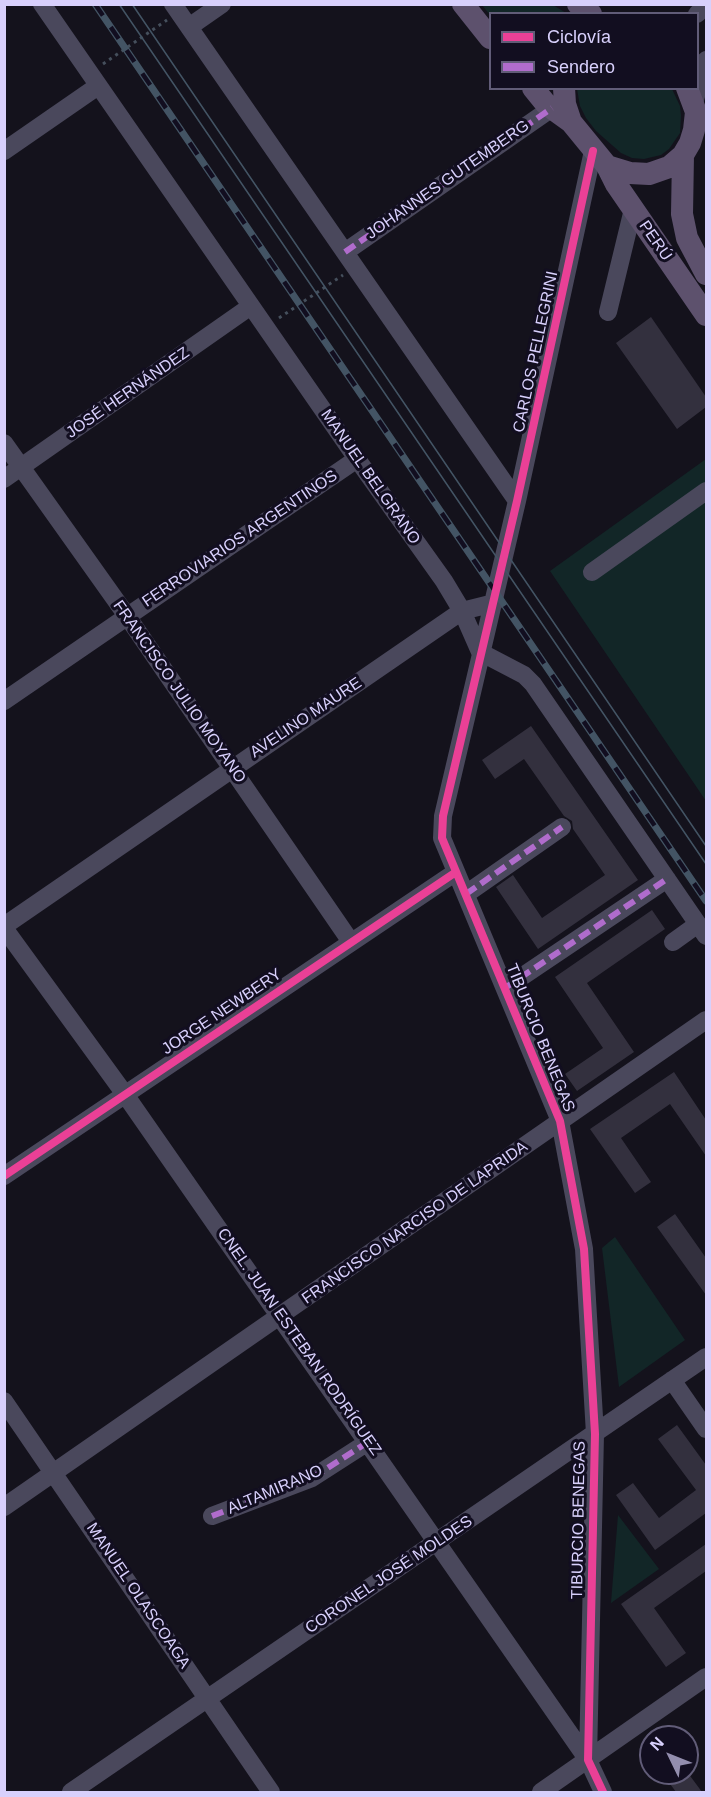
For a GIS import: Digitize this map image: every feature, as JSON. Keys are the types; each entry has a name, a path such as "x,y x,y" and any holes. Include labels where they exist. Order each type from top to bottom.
{"main road":[{"path":"463,4 489,37"},
{"path":"535,90 552,108 571,122"},
{"path":"564,90 565,104 571,122"},
{"path":"600,158 630,173 649,174 669,167 683,155 694,130 696,106"},
{"name":"PERÚ","path":"571,122 600,158 706,315"},
{"name":"PERÚ","path":"683,155 682,214 687,238 706,274"}],"street":[{"name":"MANUEL BELGRANO","path":"42,4 265,328 444,581 462,611 480,652"},
{"path":"222,4 180,15 517,501"},
{"path":"696,106 706,60"},
{"path":"4,151 94,80"},
{"name":"JOHANNES GUTEMBERG","path":"350,260 552,108"},
{"name":"CARLOS PELLEGRINI","path":"504,559 600,158"},
{"path":"608,312 633,209"},
{"name":"JOSÉ HERNÁNDEZ","path":"4,479 251,306"},
{"name":"FRANCISCO JULIO MOYANO","path":"4,443 128,616 351,942"},
{"name":"FERROVIARIOS ARGENTINOS","path":"4,701 357,459"},
{"path":"592,572 706,491"},
{"name":"TIBURCIO BENEGAS","path":"504,559 442,816 442,838 560,1121 584,1249 594,1434 588,1760 603,1792"},
{"name":"AVELINO MAURE","path":"4,927 462,611 494,603"},
{"path":"480,652 524,675 533,684 702,930 673,942"},
{"path":"466,894 562,827"},
{"name":"JORGE NEWBERY","path":"4,1176 124,1093 456,872"},
{"path":"505,988 667,879"},
{"name":"CNEL. JUAN ESTEBAN RODRÍGUEZ","path":"4,927 281,1316 588,1760"},
{"name":"FRANCISCO NARCISO DE LAPRIDA","path":"4,1507 706,1020"},
{"name":"CORONEL JOSÉ MOLDES","path":"70,1792 706,1357"},
{"path":"672,1380 706,1429"},
{"name":"MANUEL OLASCOAGA","path":"4,1401 271,1792"},
{"name":"ALTAMIRANO","path":"212,1516 312,1478 368,1442"},
{"path":"541,1792 706,1677"}],"path":[{"path":"94,80 180,15"},
{"path":"265,328 350,260"}],"green space":[{"path":"482,5 553,5 564,12 489,12"},
{"path":"577,90 672,90 680,106 680,133 669,149 661,155 644,159 632,158 621,153 596,131 580,106"},
{"path":"706,459 706,801 550,571"},
{"path":"615,1237 685,1340 619,1387 602,1248"},
{"path":"618,1515 659,1569 611,1603"}],"building":[{"path":"651,317 706,397 706,407 677,429 616,343"},
{"path":"531,726 638,880 538,949 496,887 513,875 542,918 605,875 573,829 572,821 564,816 524,759 495,779 482,760"},
{"path":"652,910 665,929 587,983 634,1052 577,1091 565,1074 603,1048 555,977"},
{"path":"674,1072 706,1120 706,1156 670,1104 621,1138 651,1182 635,1193 590,1129"},
{"path":"675,1214 706,1258 706,1295 657,1227"},
{"path":"677,1425 706,1465 706,1513 655,1550 616,1495 633,1483 659,1518 696,1490 658,1439"},
{"path":"706,1544 706,1571 654,1608 686,1653 666,1667 621,1604"},
{"path":"671,1785 697,1785 702,1792 676,1792"}],"tram line":[{"path":"119,4 706,864"},
{"path":"132,4 706,846"}],"railway":[{"path":"95,4 706,901"}],"marked path":[{"path":"345,252 552,108"},
{"path":"466,894 562,827"},
{"path":"505,988 667,879"},
{"path":"212,1516 312,1478 368,1442"}],"cycle path":[{"path":"593,151 517,501 443,816 442,838 560,1121 584,1249 595,1434 588,1760 603,1792"},
{"path":"4,1176 456,872"}]}
